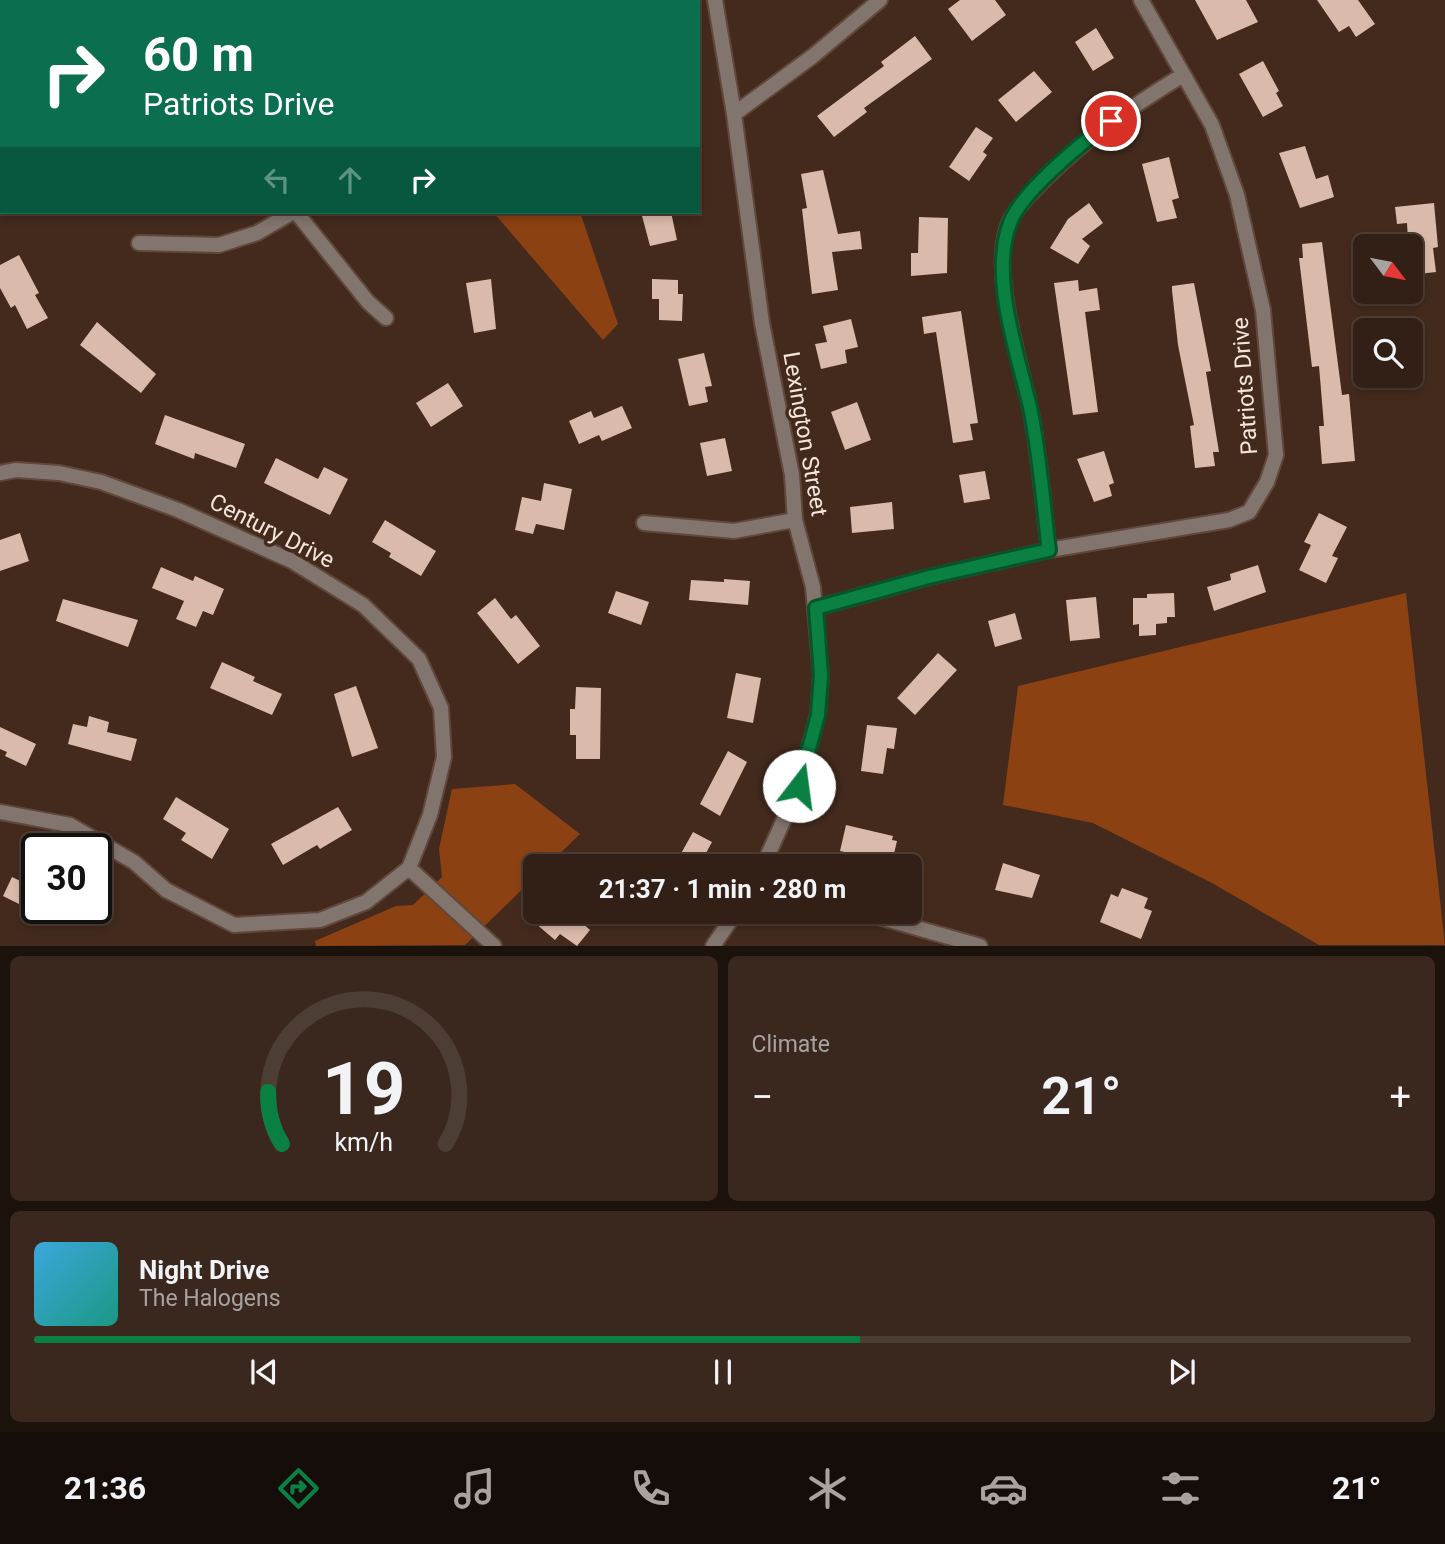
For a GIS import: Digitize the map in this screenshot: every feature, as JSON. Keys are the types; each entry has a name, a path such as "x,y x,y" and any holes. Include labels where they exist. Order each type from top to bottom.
{"street":[{"name":"Lexington Street","path":"715,0 734,114 762,323 792,475 795,520 816,608 821,675 818,715 799,786 768,854"},
{"path":"734,114 813,56 880,0"},
{"name":"Patriots Drive","path":"816,608 929,577 1049,550 1228,520 1249,512 1268,482 1276,455 1263,310 1237,195 1212,125 1141,0"},
{"path":"1049,550 1031,414 1014,346 1004,285 1005,251 1010,222 1022,203 1080,144 1183,75"},
{"path":"139,243 219,245 257,233 291,214"},
{"path":"297,214 368,302 386,318"},
{"name":"Century Drive","path":"0,473 16,470 101,482 178,510 292,561 363,605 419,659 441,708 444,757 430,815 409,868"},
{"path":"644,523 734,531 795,520"},
{"path":"0,812 70,825 134,862 166,890 234,925 320,920 366,902 409,868 494,946"},
{"path":"713,946 728,924"},
{"path":"903,924 980,946"}],"shaded area":[{"path":"495,214 581,214 618,324 603,340"},
{"path":"1406,593 1445,945 1319,945 1212,883 1093,823 1003,805 1018,686"},
{"path":"515,784 580,834 559,854 523,854 523,889 465,945 316,946 315,941 396,906 413,905 442,877 439,849 452,789"}],"building":[{"path":"960,0 995,0 1006,15 972,41 948,9"},
{"path":"1195,0 1246,0 1258,22 1217,40"},
{"path":"1317,0 1358,0 1375,24 1356,37 1349,26 1339,32"},
{"path":"1096,28 1114,58 1093,71 1075,42"},
{"path":"915,36 932,59 864,108 867,112 834,137 817,116 884,66 881,62"},
{"path":"1263,61 1279,91 1276,93 1283,106 1263,117 1239,74"},
{"path":"1034,71 1052,92 1016,122 998,100"},
{"path":"976,127 993,138 983,152 987,155 969,181 949,167"},
{"path":"1305,146 1316,179 1328,175 1334,197 1300,208 1279,153"},
{"path":"1169,157 1179,198 1172,200 1177,218 1157,222 1142,164"},
{"path":"823,170 838,234 860,231 862,249 832,252 838,290 812,294 802,209 807,208 801,174"},
{"path":"1089,203 1103,223 1082,239 1090,246 1078,264 1050,248 1068,219"},
{"path":"1434,203 1438,247 1433,248 1436,272 1423,274 1423,234 1408,234 1407,223 1397,224 1395,207"},
{"path":"642,214 671,214 677,240 650,246"},
{"path":"919,217 948,218 947,273 911,276 911,253 918,253"},
{"path":"1322,242 1342,395 1349,394 1355,461 1322,464 1319,426 1324,426 1319,366 1312,367 1299,258 1303,258 1302,244"},
{"path":"19,255 39,293 35,295 48,318 27,329 15,305 11,308 0,288 0,265"},
{"path":"491,279 496,329 474,333 466,283"},
{"path":"652,279 678,280 678,294 683,294 682,321 659,320 659,299 652,299"},
{"path":"1078,280 1079,291 1097,288 1100,310 1085,312 1098,412 1073,415 1054,283"},
{"path":"1194,283 1211,371 1206,372 1219,452 1213,452 1215,466 1195,468 1190,426 1194,425 1178,345 1172,290 1172,286"},
{"path":"961,311 978,423 970,424 973,440 953,443 936,332 924,334 922,317"},
{"path":"851,319 858,347 845,350 847,363 821,369 815,344 827,342 823,326"},
{"path":"97,322 156,374 141,393 80,345"},
{"path":"704,353 712,386 705,387 708,402 689,406 678,359"},
{"path":"448,383 463,406 431,427 416,403"},
{"path":"857,402 871,440 845,450 831,412"},
{"path":"622,406 632,428 602,441 599,435 579,444 569,421 591,411 594,418"},
{"path":"165,415 245,444 236,468 195,453 194,459 155,444"},
{"path":"725,438 732,471 707,476 700,443"},
{"path":"1104,451 1114,483 1109,485 1112,496 1094,502 1077,459"},
{"path":"276,458 318,479 324,467 348,479 330,515 264,483"},
{"path":"985,471 990,499 964,503 959,475"},
{"path":"544,483 572,489 564,530 536,524 533,534 515,530 522,497 541,501"},
{"path":"892,502 894,529 852,533 850,507"},
{"path":"1319,513 1347,527 1332,556 1338,558 1326,583 1299,570 1311,545 1304,542"},
{"path":"385,520 436,551 421,576 389,557 391,553 372,542"},
{"path":"20,533 29,561 0,571 0,540"},
{"path":"1258,565 1266,592 1214,611 1207,587 1231,580 1230,574"},
{"path":"161,567 193,581 195,576 224,589 213,615 203,611 196,627 176,619 184,601 152,588"},
{"path":"724,579 750,581 748,605 689,600 691,580 724,582"},
{"path":"616,591 649,602 641,625 608,613"},
{"path":"1174,593 1175,617 1167,617 1167,623 1156,624 1156,635 1139,636 1139,624 1133,625 1133,598 1147,598 1147,594"},
{"path":"1096,597 1100,638 1070,641 1066,600"},
{"path":"495,598 511,619 516,615 540,646 518,664 477,613"},
{"path":"63,599 138,620 128,647 56,621"},
{"path":"1015,613 1022,639 995,647 988,621"},
{"path":"938,653 957,670 915,715 897,698"},
{"path":"222,662 255,677 253,681 282,694 272,715 210,688"},
{"path":"736,673 761,678 753,723 727,718"},
{"path":"356,686 378,748 352,757 334,694"},
{"path":"576,687 601,688 600,759 576,759 576,735 570,735 570,709 575,709"},
{"path":"89,716 109,722 107,732 137,739 131,761 68,744 73,724 87,727"},
{"path":"867,725 897,728 894,749 887,748 883,774 861,771"},
{"path":"0,727 36,744 26,766 5,756 7,752 0,749"},
{"path":"728,751 747,762 720,816 700,804"},
{"path":"176,797 229,829 212,859 181,840 186,833 163,819"},
{"path":"338,807 352,830 320,849 317,845 283,865 271,844"},
{"path":"846,825 893,836 892,840 897,841 894,854 854,854 840,851"},
{"path":"693,832 712,842 706,854 681,854"},
{"path":"1003,863 1040,875 1032,898 995,890"},
{"path":"12,877 21,881 21,905 3,896"},
{"path":"1122,888 1148,898 1144,908 1152,911 1141,939 1100,922 1111,894 1118,897"},
{"path":"536,924 583,924 590,930 577,946 560,934 555,940"}],"route":[{"path":"799,786 818,715 821,675 816,608 929,577 1049,550 1031,414 1014,346 1004,285 1005,251 1010,222 1022,203 1080,144 1111,121"}]}
